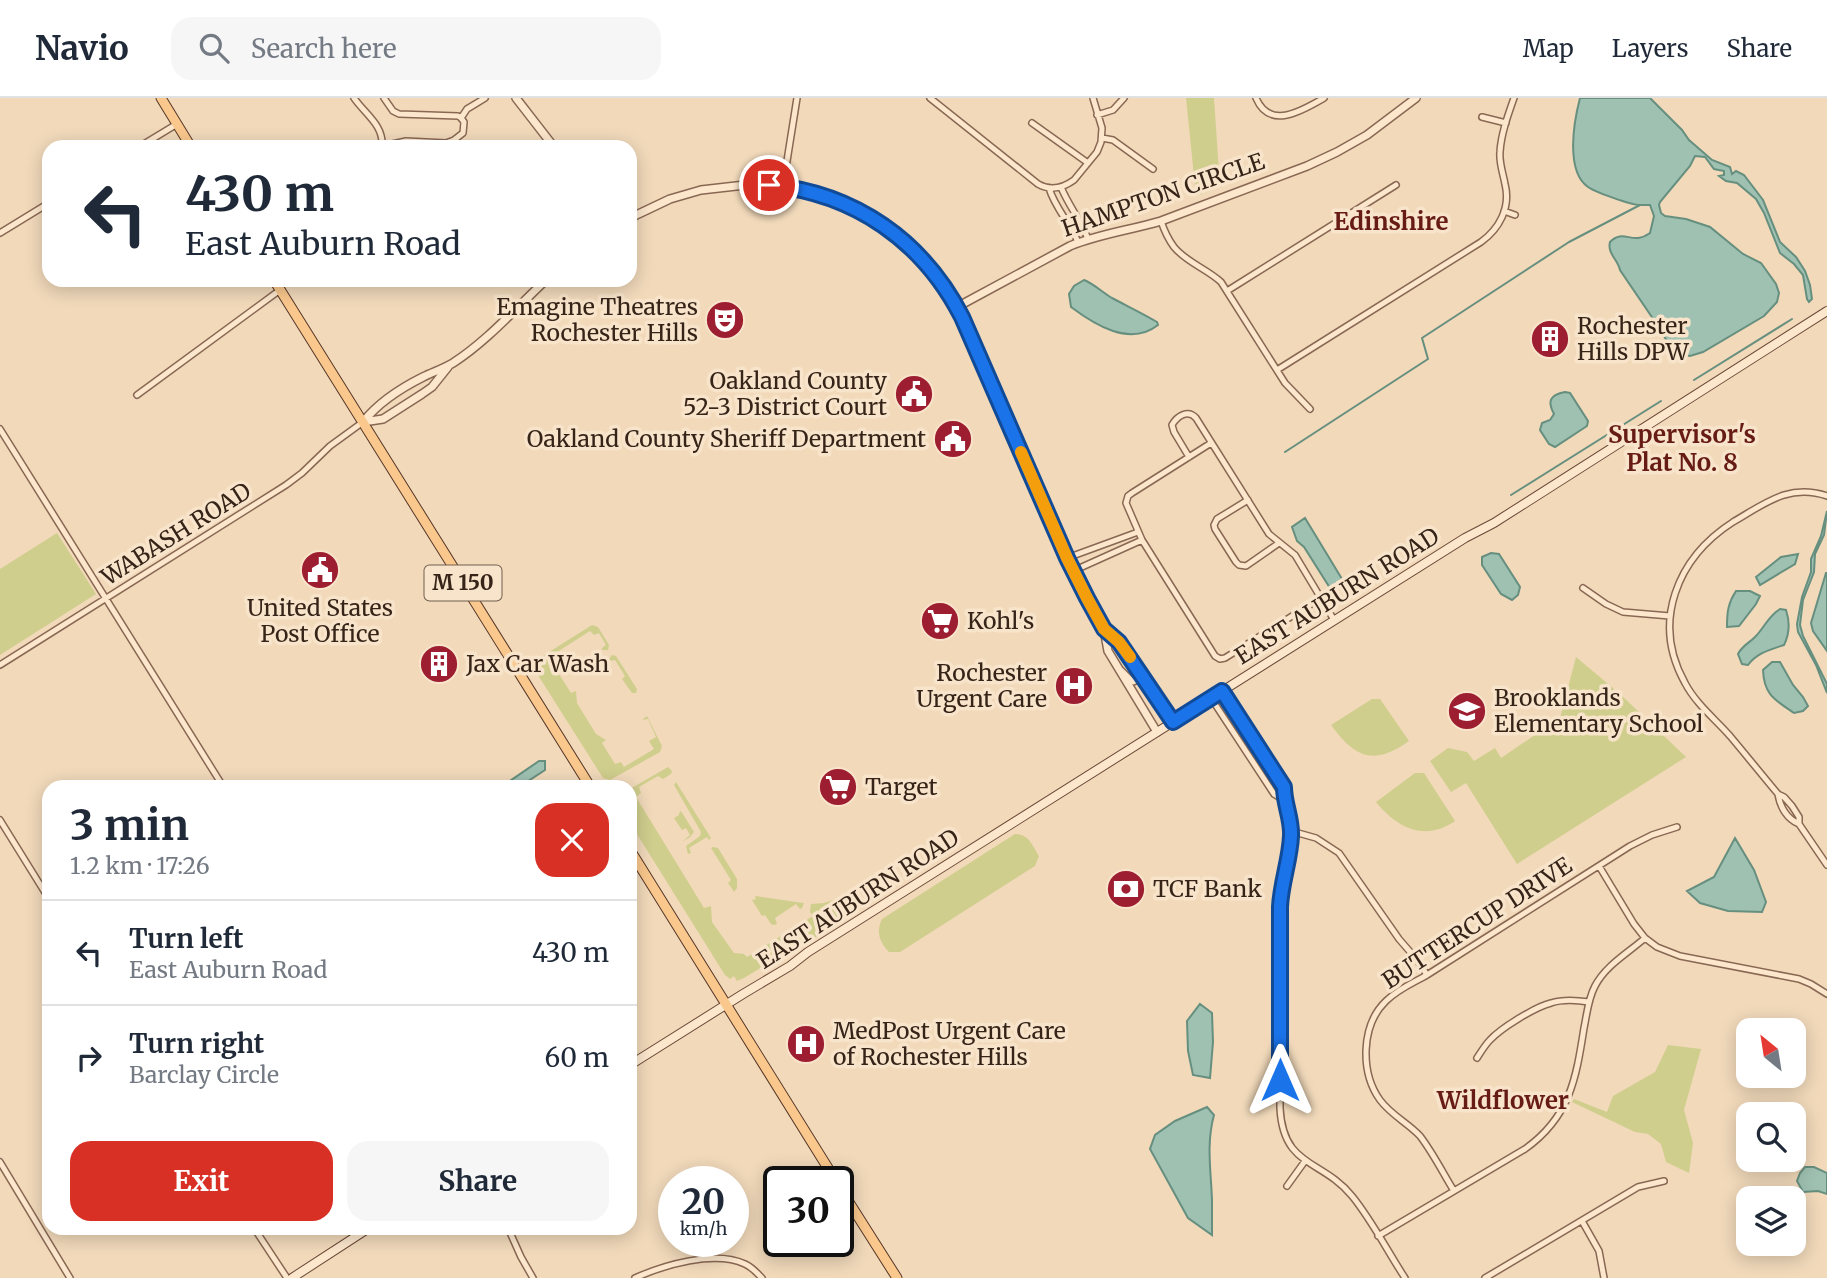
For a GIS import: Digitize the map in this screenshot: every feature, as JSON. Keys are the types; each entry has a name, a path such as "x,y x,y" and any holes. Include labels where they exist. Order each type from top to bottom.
{"main road":[{"path":"161,98 187,140"},
{"name":"M 150","path":"278,287 586,780"},
{"name":"EAST AUBURN ROAD","path":"637,1061 1827,311"},
{"path":"637,861 826,1166"},
{"path":"854,1210 897,1278"},
{"path":"289,1278 358,1235"}],"street":[{"path":"354,98 377,126 383,140"},
{"path":"384,98 393,111 399,114 458,116 464,122 463,133 454,140"},
{"path":"461,118 467,109 485,98"},
{"path":"516,98 549,140"},
{"path":"783,186 797,98"},
{"path":"931,98 1038,184 1049,188 1062,187 1074,180 1100,147 1102,128 1093,98"},
{"path":"1097,115 1113,110 1124,98"},
{"path":"1256,98 1266,112 1276,116 1297,112 1324,98"},
{"name":"HAMPTON CIRCLE","path":"957,307 1078,242 1161,221 1337,152 1367,135 1416,98"},
{"path":"1277,370 1481,242 1497,227 1504,211 1507,191 1500,153 1514,98"},
{"path":"467,100 467,109"},
{"path":"1482,117 1506,123"},
{"path":"1032,123 1088,163"},
{"path":"151,140 177,124"},
{"path":"1102,138 1113,140 1153,169"},
{"path":"637,216 670,199 701,190 732,185 783,186 835,200 869,216 911,247 929,266 957,307 1067,558 1104,629 1108,651 1157,732"},
{"path":"1227,291 1396,185"},
{"path":"1062,187 1066,200 1088,239"},
{"path":"1049,188 1078,242"},
{"path":"0,233 42,207"},
{"path":"1504,211 1515,215"},
{"path":"1067,222 1076,216"},
{"path":"1161,221 1168,239 1179,253 1213,275 1227,291 1277,370 1310,409"},
{"path":"363,422 383,419 432,387 451,364 539,287"},
{"path":"136,394 280,290"},
{"path":"363,422 375,407 423,377 451,364"},
{"path":"1189,457 1172,429 1172,423 1185,414 1194,415 1269,534 1295,555 1334,620"},
{"name":"WABASH ROAD","path":"0,665 286,485 330,446 363,422"},
{"path":"0,429 219,780"},
{"path":"1211,443 1128,496 1126,503 1142,540 1215,656 1226,658 1321,598"},
{"path":"1827,496 1806,492 1779,496 1720,531 1703,545 1687,565 1678,585 1670,617 1672,650 1686,685 1777,794 1785,812 1792,821 1799,824 1827,865"},
{"path":"1248,500 1217,519 1214,525 1238,565 1246,565 1279,543"},
{"path":"1067,558 1138,532"},
{"path":"1073,571 1142,540"},
{"path":"1583,588 1623,612 1670,617"},
{"path":"1104,629 1119,642 1173,722"},
{"path":"1117,667 1133,682 1142,676"},
{"path":"1222,691 1284,787 1291,831 1280,907 1281,1123 1293,1150 1347,1190 1405,1278"},
{"path":"1211,698 1274,794 1284,800"},
{"path":"1252,761 1263,755"},
{"path":"0,820 42,888"},
{"name":"BUTTERCUP DRIVE","path":"1454,1191 1421,1138 1381,1101 1371,1080 1367,1048 1369,1032 1378,1010 1393,995 1598,866 1645,838 1677,827"},
{"path":"1291,831 1316,838 1339,853 1427,975"},
{"path":"1598,866 1634,924 1645,938 1657,947 1673,954 1799,979 1827,994"},
{"path":"1378,1237 1532,1144 1556,1119 1575,1082 1589,1002 1594,989 1602,975 1645,938"},
{"path":"1477,1058 1499,1032 1538,1008 1565,1000 1589,1002"},
{"path":"1287,1186 1305,1161"},
{"path":"0,1162 42,1232"},
{"path":"1485,1278 1638,1187 1664,1181"},
{"path":"1582,1220 1599,1251 1604,1278"},
{"path":"44,1235 70,1278"},
{"path":"259,1235 289,1278"},
{"path":"512,1235 533,1278"},
{"path":"635,1278 678,1263 710,1259 744,1264 762,1278"}],"shaded area":[{"path":"1186,98 1214,98 1220,187 1196,196"},
{"path":"1580,98 1650,98 1689,140 1712,160 1730,167 1732,174 1736,171 1744,175 1763,200 1780,242 1796,257 1805,271 1812,299 1809,302 1807,299 1803,275 1780,253 1756,199 1737,183 1726,181 1719,176 1724,175 1724,171 1714,169 1705,157 1695,156 1660,202 1661,213 1710,227 1743,254 1761,263 1779,293 1777,302 1764,316 1703,352 1690,356 1673,348 1620,270 1610,250 1610,242 1615,238 1638,238 1650,233 1654,216 1650,205 1629,203 1592,189 1581,180 1576,170 1573,145"},
{"path":"1084,280 1158,325 1136,334 1124,334 1091,321 1071,307 1069,294 1074,286"},
{"path":"1565,392 1570,393 1588,421 1587,426 1555,447 1549,444 1540,430 1542,423 1550,420 1554,414 1551,399"},
{"path":"1827,511 1824,535 1815,554 1814,572 1803,600 1800,625 1827,684 1827,693 1798,632 1797,624 1802,597 1811,572 1811,559 1821,536"},
{"path":"1305,518 1342,579 1330,588 1304,547 1297,541 1292,527"},
{"path":"57,533 96,594 0,655 0,569"},
{"path":"1491,553 1499,554 1520,587 1518,595 1512,600 1501,594 1482,565 1482,557"},
{"path":"1798,554 1795,564 1760,585 1756,577 1781,557"},
{"path":"1826,573 1827,651 1813,631 1811,623"},
{"path":"1736,591 1750,591 1760,596 1739,626 1727,627 1728,608"},
{"path":"1780,609 1786,610 1788,619 1788,633 1784,645 1759,655 1748,665 1742,664 1738,654 1740,651"},
{"path":"592,625 598,627 609,645 608,650 602,650 606,645 599,633 594,635 590,631 554,654 556,659 552,663 571,693 576,691 577,703 596,734 606,740 602,743 615,764 621,762 624,767 654,749 649,741 656,737 648,719 642,720 647,716 662,746 660,752 610,780 603,778 534,666 538,659"},
{"path":"612,655 616,656 637,689 636,693 632,693 622,679 625,676 615,660 608,660"},
{"path":"1576,657 1620,694 1686,757 1517,864 1466,783 1451,792 1430,761 1448,748 1467,752 1474,761 1495,748 1501,758 1560,718"},
{"path":"1772,662 1780,662 1803,697 1808,706 1803,711 1794,713 1768,691 1763,670"},
{"path":"1372,699 1380,699 1409,741 1397,749 1375,756 1366,755 1348,745 1331,725"},
{"path":"539,761 545,761 545,770 530,780 511,780"},
{"path":"668,767 672,771 663,779 658,776 639,787 641,793 637,796 637,785"},
{"path":"1415,773 1424,773 1455,821 1433,831 1412,829 1393,819 1376,802"},
{"path":"676,782 711,838 709,840 707,837 689,848 691,853 688,854 686,846 700,836 701,832 674,785"},
{"path":"637,799 704,908 711,906 712,922 734,953 747,957 813,916 810,912 811,904 836,899 844,911 841,921 744,978 737,981 734,976 730,979 637,834"},
{"path":"681,811 694,832 682,842 690,835 686,828 682,830 674,818"},
{"path":"1015,834 1024,836 1032,844 1039,856 1035,866 900,952 889,952 880,936 882,919"},
{"path":"1735,838 1754,870 1766,902 1762,912 1728,911 1700,903 1687,891 1714,877"},
{"path":"711,848 718,848 737,879 734,892 728,883 731,880"},
{"path":"755,896 804,903 802,908 796,904 775,918 777,924 774,925 765,915 762,916 752,900 756,899"},
{"path":"1200,1004 1212,1013 1210,1078 1193,1075 1188,1051 1187,1021"},
{"path":"1668,1045 1701,1049 1684,1110 1693,1143 1689,1173 1666,1162 1661,1144 1648,1134 1635,1132 1572,1102 1574,1099 1607,1112 1613,1096 1655,1072"},
{"path":"1207,1107 1214,1115 1210,1147 1212,1235 1188,1218 1150,1149 1155,1135 1175,1121"},
{"path":"1806,1167 1814,1167 1827,1173 1827,1194 1806,1192 1806,1186 1800,1186 1797,1181 1800,1173 1806,1172"}],"waterway":[{"path":"1285,452 1428,359 1422,338 1569,242 1640,205"},
{"path":"1694,380 1792,319"},
{"path":"1511,495 1661,401"}],"slow traffic":[{"path":"1021,452 1087,598 1104,629 1119,642 1130,657"}],"place":[{"name":"Emagine Theatres Rochester Hills","path":"725,320"},
{"name":"Rochester Hills DPW","path":"1550,339"},
{"name":"Oakland County 52-3 District Court","path":"914,394"},
{"name":"Oakland County Sheriff Department","path":"953,439"},
{"name":"United States Post Office","path":"320,570"},
{"name":"Kohl's","path":"940,621"},
{"name":"Jax Car Wash","path":"439,664"},
{"name":"Rochester Urgent Care","path":"1074,686"},
{"name":"Brooklands Elementary School","path":"1467,711"},
{"name":"Target","path":"838,787"},
{"name":"TCF Bank","path":"1126,889"},
{"name":"MedPost Urgent Care of Rochester Hills","path":"806,1044"}],"district":[{"name":"Edinshire","path":"1391,222"},
{"name":"Supervisor's Plat No. 8","path":"1682,449"},
{"name":"Wildflower","path":"1503,1101"}],"route":[{"path":"769,185 802,190 835,200 869,216 911,247 936,274 962,317 1067,558 1104,629 1119,642 1173,722 1222,691 1284,787 1291,831 1280,907 1280,1080"}]}
